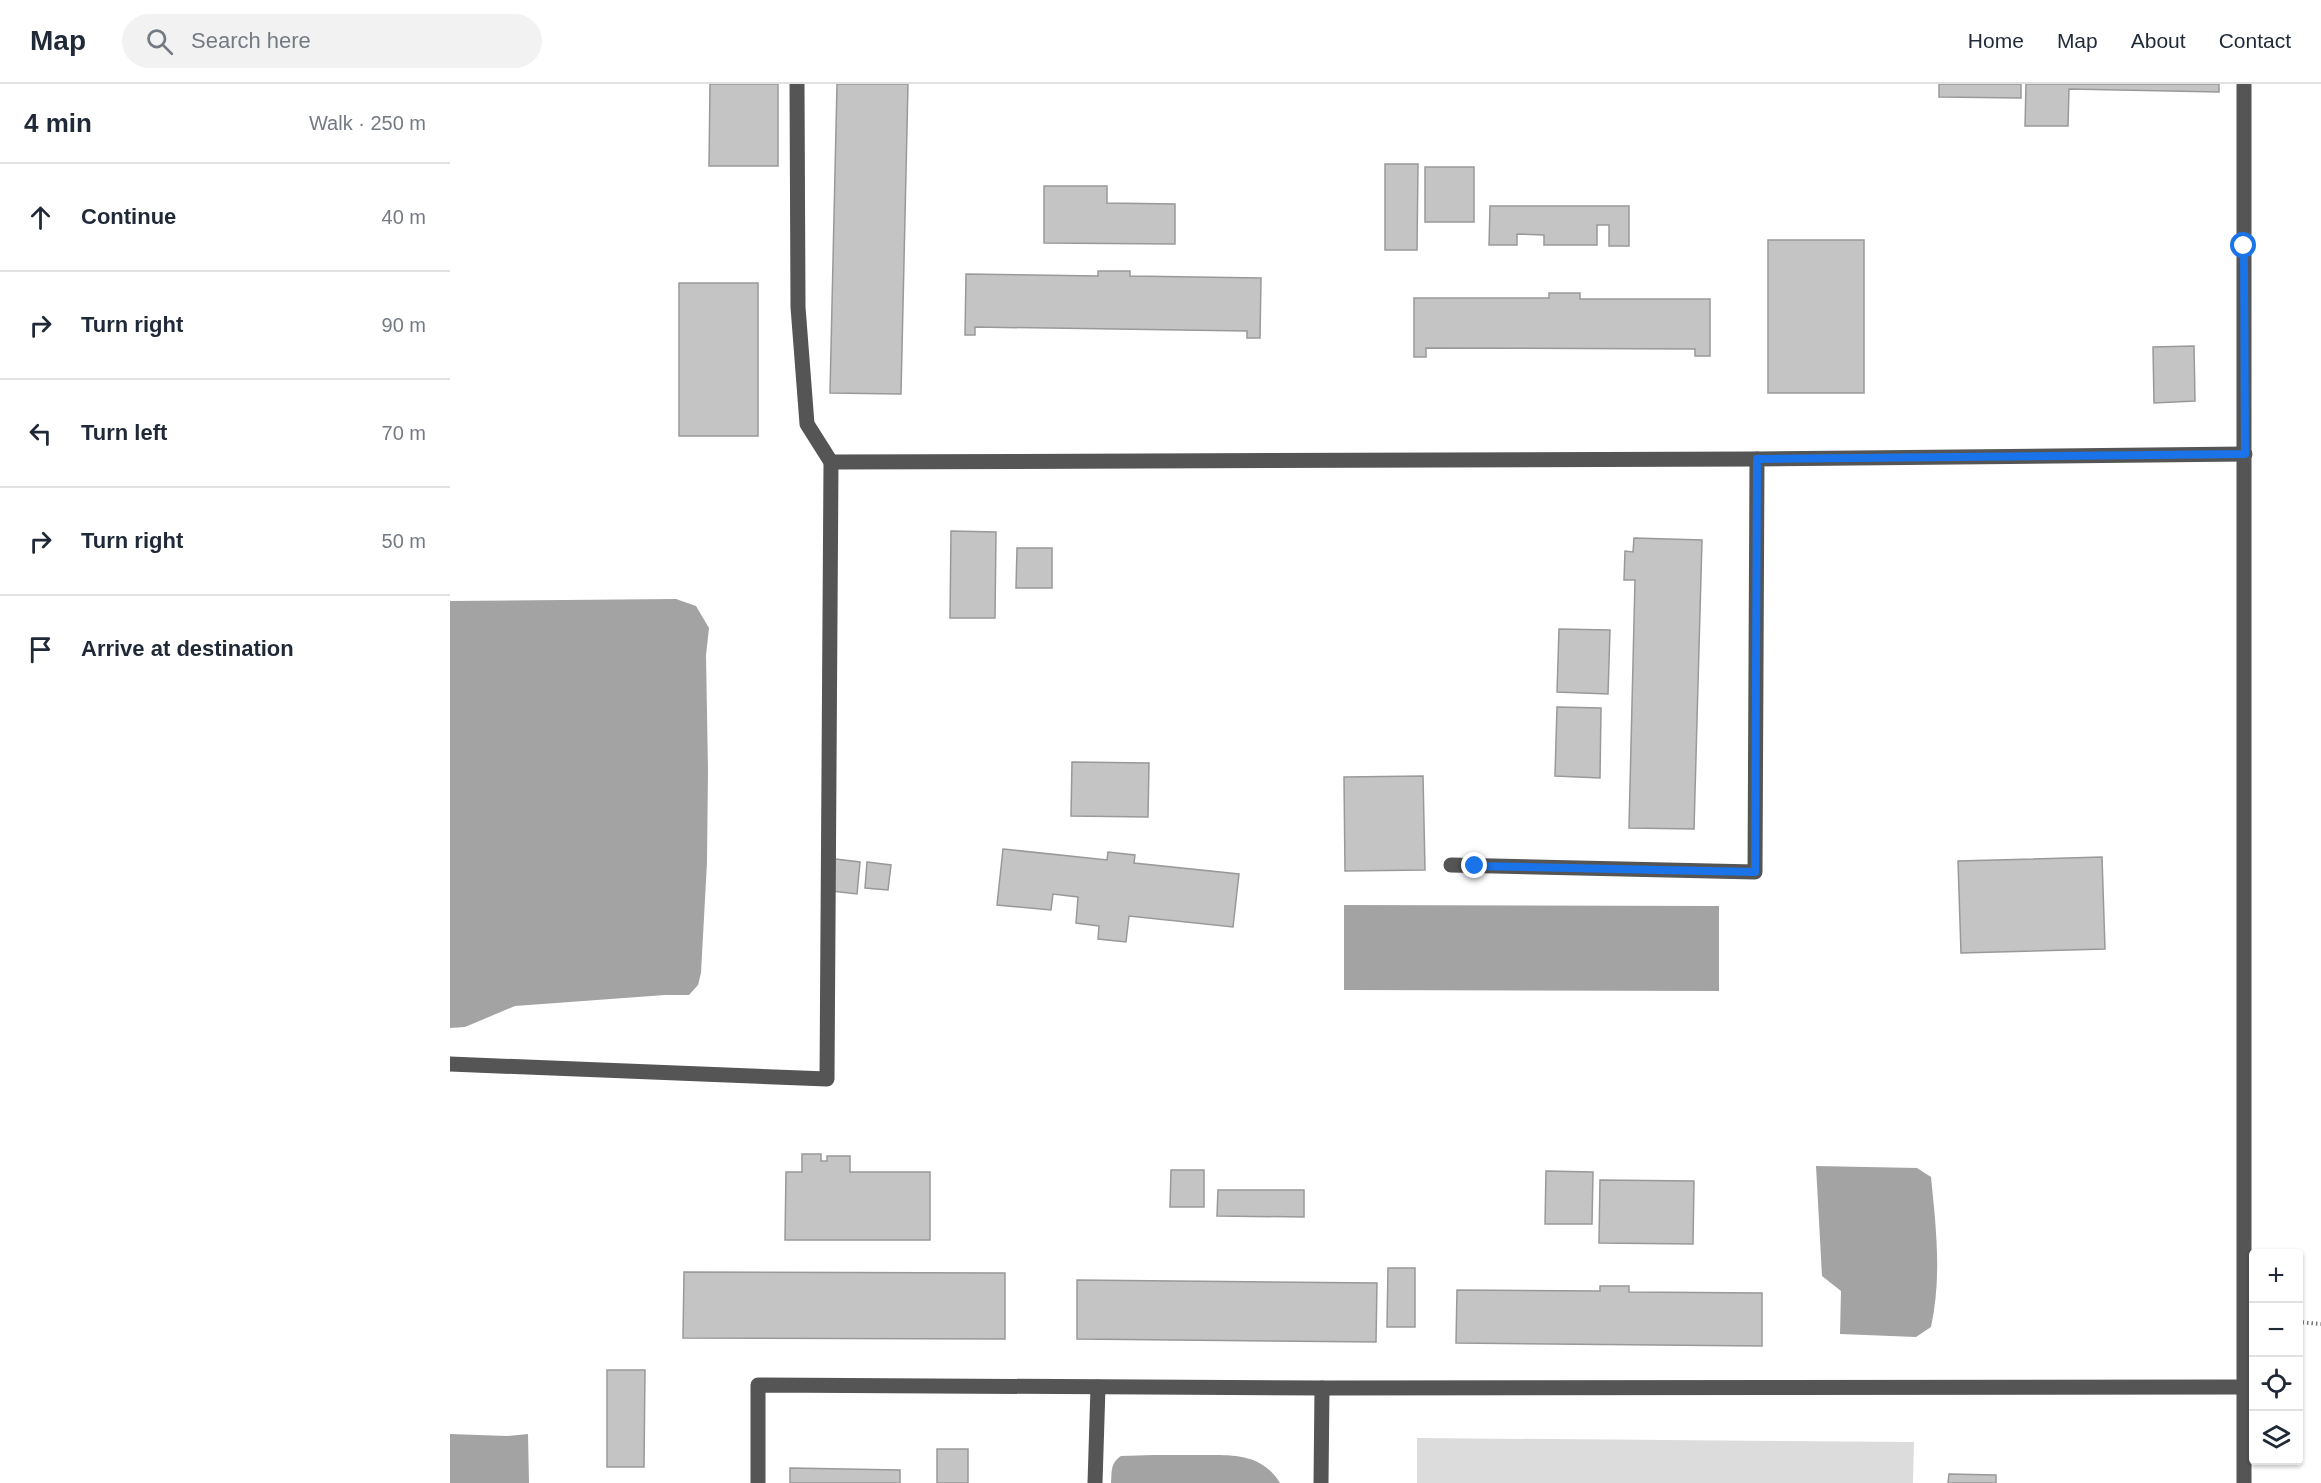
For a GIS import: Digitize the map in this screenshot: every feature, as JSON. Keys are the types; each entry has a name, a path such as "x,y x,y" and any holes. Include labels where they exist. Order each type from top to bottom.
{"street":[{"path":"450,1064 828,1079 831,462 807,424 798,307 797,84"},
{"path":"2244,84 2244,1483"},
{"path":"831,462 1757,459 2245,454"},
{"path":"1451,865 1755,872 1757,459"},
{"path":"758,1483 759,1385 1322,1388 2244,1387"},
{"path":"1095,1483 1098,1387"},
{"path":"1321,1483 1322,1388"}],"path":[{"path":"2303,1322 2321,1324"}],"shaded area":[{"path":"676,599 696,606 709,628 706,655 707,862 701,973 698,985 689,995 515,1006 465,1027 450,1028 450,601"},
{"path":"1344,905 1719,906 1719,991 1344,990"},
{"path":"1816,1166 1917,1168 1931,1177 1937,1252 1936,1289 1931,1327 1916,1337 1840,1334 1841,1291 1822,1276"},
{"path":"450,1434 507,1436 528,1434 529,1483 450,1483"},
{"path":"1417,1438 1914,1442 1913,1483 1417,1483"},
{"path":"1227,1455 1247,1458 1265,1466 1280,1483 1111,1483 1113,1465 1121,1456"}],"building":[{"path":"710,84 778,84 778,166 709,166"},
{"path":"837,84 908,84 901,394 830,393"},
{"path":"1939,84 2021,84 2021,98 1939,97"},
{"path":"2026,84 2219,84 2219,92 2069,89 2068,126 2025,126"},
{"path":"1385,164 1418,164 1417,250 1385,250"},
{"path":"1425,167 1474,167 1474,222 1425,222"},
{"path":"1044,186 1107,186 1107,203 1175,204 1175,244 1044,243"},
{"path":"1490,206 1629,206 1629,246 1609,246 1609,225 1597,225 1597,245 1544,245 1544,235 1517,234 1517,245 1489,245"},
{"path":"1768,240 1864,240 1864,393 1768,393"},
{"path":"1098,271 1130,271 1130,276 1261,278 1260,338 1247,338 1247,331 975,327 975,335 965,335 966,274 1098,276"},
{"path":"679,283 758,283 758,436 679,436"},
{"path":"1549,293 1580,293 1580,299 1710,299 1710,356 1695,356 1695,349 1426,348 1426,357 1414,357 1414,298 1549,298"},
{"path":"2194,346 2195,401 2154,403 2153,347"},
{"path":"951,531 996,532 995,618 950,618"},
{"path":"1634,538 1702,540 1694,829 1629,828 1635,580 1624,580 1625,551 1633,552"},
{"path":"1017,548 1052,548 1052,588 1016,588"},
{"path":"1559,629 1610,630 1608,694 1557,692"},
{"path":"1557,707 1601,708 1600,778 1555,776"},
{"path":"1072,762 1149,763 1148,817 1071,816"},
{"path":"1423,776 1425,870 1345,871 1344,777"},
{"path":"1003,849 1107,860 1108,852 1135,855 1134,863 1239,874 1233,927 1129,916 1126,942 1098,939 1099,926 1076,923 1078,897 1053,894 1051,910 997,905"},
{"path":"2102,857 2105,949 1961,953 1958,861"},
{"path":"827,858 860,862 857,894 823,890"},
{"path":"867,862 891,865 888,890 865,888"},
{"path":"802,1154 821,1154 821,1161 827,1161 827,1156 850,1156 850,1172 930,1172 930,1240 785,1240 786,1172 802,1172"},
{"path":"1171,1170 1204,1170 1204,1207 1170,1207"},
{"path":"1546,1171 1593,1172 1592,1224 1545,1224"},
{"path":"1600,1180 1694,1181 1693,1244 1599,1243"},
{"path":"1218,1190 1304,1190 1304,1217 1217,1216"},
{"path":"1388,1268 1415,1268 1415,1327 1387,1327"},
{"path":"684,1272 1005,1273 1005,1339 683,1338"},
{"path":"1077,1280 1377,1283 1376,1342 1077,1339"},
{"path":"1600,1286 1629,1286 1629,1292 1762,1293 1762,1346 1456,1343 1457,1290 1600,1291"},
{"path":"607,1370 645,1370 644,1467 607,1467"},
{"path":"937,1449 968,1449 968,1483 937,1483"},
{"path":"790,1468 900,1470 900,1483 790,1483"},
{"path":"1949,1474 1996,1475 1996,1483 1948,1483"}],"route":[{"path":"1475,866 1755,872 1757,459 2245,454 2244,246"}]}
